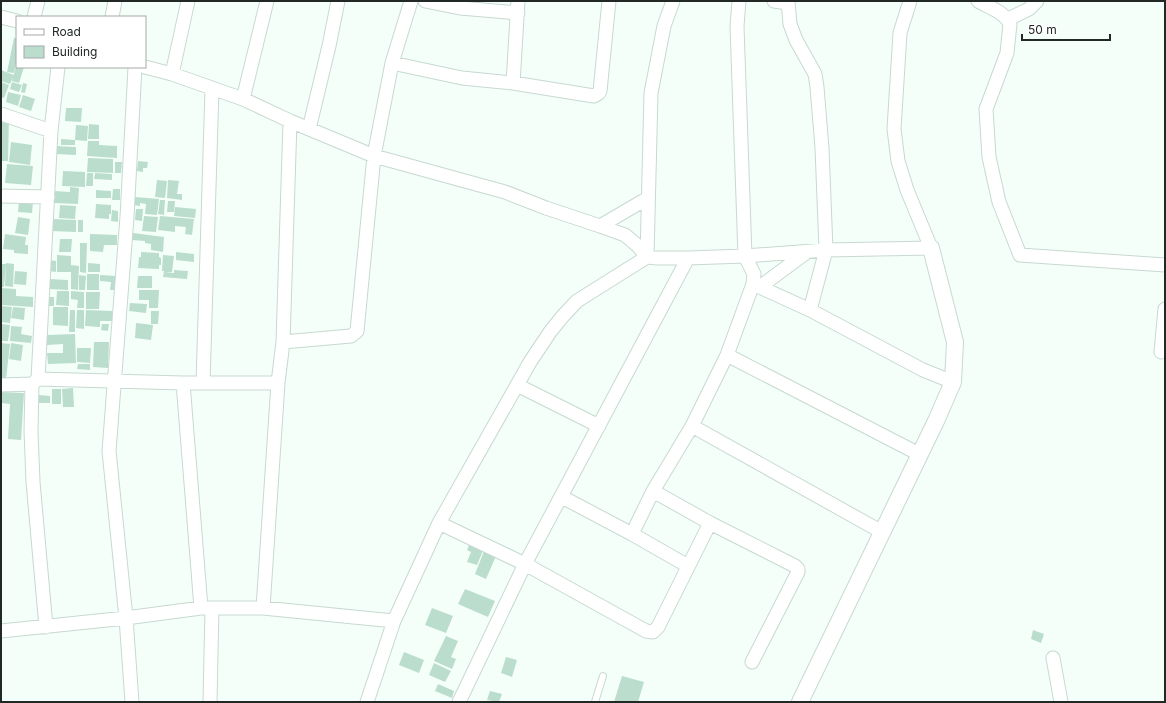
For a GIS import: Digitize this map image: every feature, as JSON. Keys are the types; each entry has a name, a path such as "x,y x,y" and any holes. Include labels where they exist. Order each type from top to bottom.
{"street":[{"path":"34,16 38,1"},
{"path":"112,16 115,1"},
{"path":"172,74 188,1"},
{"path":"243,99 267,1"},
{"path":"309,129 338,1"},
{"path":"283,342 351,336 357,330 374,156 392,63 411,1"},
{"path":"425,1 460,8 491,6 518,7 513,83"},
{"path":"392,63 462,78 513,83 594,96 600,91 609,1"},
{"path":"647,257 651,93 664,26 673,1"},
{"path":"740,1 737,26 745,256 754,274 757,285 810,310 923,370 953,382"},
{"path":"774,1 788,2 790,24 796,40 815,74 817,87 822,148 826,250 810,310"},
{"path":"800,702 936,421 953,382 954,342 931,248 907,190 898,161 894,129 900,33 910,1"},
{"path":"978,1 1008,19 1010,28 1006,53 986,109 989,157 999,202 1020,255 1165,265"},
{"path":"1008,19 1029,9 1036,1"},
{"path":"1,17 16,21"},
{"path":"146,67 172,74 243,99 290,121 374,156 505,192 546,208 600,226 625,236 638,246 647,257"},
{"path":"46,627 30,431 48,197 51,131 58,68"},
{"path":"126,702 132,702 126,618 110,451 127,217 135,68"},
{"path":"203,384 212,89"},
{"path":"1,114 51,131"},
{"path":"263,608 278,383 283,342 290,121"},
{"path":"1,196 48,197"},
{"path":"600,226 648,198"},
{"path":"367,702 394,621 439,523 550,332 577,301 647,257 688,258 745,256 826,250 931,248"},
{"path":"632,534 653,491 692,426 727,355 757,285 807,252"},
{"path":"459,702 525,564 688,258"},
{"path":"1161,352 1165,309"},
{"path":"727,355 919,454"},
{"path":"1,386 35,381 203,384 278,383"},
{"path":"183,383 207,608 210,702"},
{"path":"518,385 599,426"},
{"path":"692,426 882,532"},
{"path":"653,491 710,523 795,566 798,569 798,572 752,662"},
{"path":"562,497 688,566"},
{"path":"439,523 525,564 646,631 653,632 658,627 710,523"},
{"path":"1,631 207,608 263,608 394,621"},
{"path":"1053,658 1061,702"}],"lane":[{"path":"595,702 603,676"}],"building":[{"path":"14,38 16,38 16,64 14,73 7,72"},
{"path":"16,67 24,68 19,83 12,81"},
{"path":"1,70 14,75 10,84 1,81"},
{"path":"1,82 9,85 4,98 1,97"},
{"path":"12,82 22,85 19,92 10,89"},
{"path":"23,83 27,84 25,93 21,92"},
{"path":"8,92 21,95 18,106 6,102"},
{"path":"23,95 35,99 31,111 19,107"},
{"path":"66,108 82,108 81,122 65,121"},
{"path":"1,117 9,117 8,161 1,161"},
{"path":"89,124 99,125 99,139 88,139"},
{"path":"76,125 88,126 87,141 75,140"},
{"path":"61,139 75,140 75,145 61,145"},
{"path":"88,141 99,141 99,145 117,146 117,158 87,156"},
{"path":"11,142 32,145 30,165 9,162"},
{"path":"56,146 76,147 76,155 56,154"},
{"path":"88,158 113,159 113,173 87,172"},
{"path":"138,161 148,162 147,168 143,168 143,172 137,171"},
{"path":"115,162 122,162 121,173 115,173"},
{"path":"7,164 33,166 31,185 5,183"},
{"path":"63,171 85,172 85,187 62,186"},
{"path":"87,173 93,173 93,186 86,186"},
{"path":"95,173 112,174 112,180 94,179"},
{"path":"157,180 167,181 165,198 155,197"},
{"path":"168,180 179,181 177,194 182,194 182,200 167,198"},
{"path":"70,187 79,188 78,204 53,203 54,191 70,192"},
{"path":"113,189 120,189 120,200 112,200"},
{"path":"96,190 111,191 111,198 96,198"},
{"path":"135,197 159,199 157,215 145,214 146,204 140,203 140,206 134,205"},
{"path":"160,200 165,200 164,215 158,214"},
{"path":"19,201 33,202 32,213 18,212"},
{"path":"168,201 175,201 174,212 167,212"},
{"path":"96,204 111,205 111,214 109,214 109,219 95,218"},
{"path":"60,205 76,206 75,219 59,218"},
{"path":"175,207 196,209 195,218 174,216"},
{"path":"136,209 143,209 142,221 135,220"},
{"path":"112,210 118,211 118,222 111,221"},
{"path":"144,216 158,217 156,232 142,231"},
{"path":"160,216 194,219 192,235 185,234 186,227 175,226 175,232 158,230"},
{"path":"18,217 30,219 28,235 15,233"},
{"path":"52,219 76,220 76,232 51,231"},
{"path":"78,220 83,220 83,232 78,232"},
{"path":"133,233 164,237 163,252 151,250 151,244 145,243 145,241 132,240"},
{"path":"5,234 26,237 25,245 28,245 28,254 14,253 14,250 3,249"},
{"path":"90,234 117,235 117,245 104,245 103,252 90,251"},
{"path":"60,239 72,239 71,252 59,252"},
{"path":"80,243 87,243 86,273 80,272"},
{"path":"141,252 159,253 161,265 159,265 159,269 138,268"},
{"path":"176,252 194,254 194,262 176,260"},
{"path":"57,255 71,256 71,272 57,272"},
{"path":"163,255 174,256 172,272 165,272 174,273 174,270 188,271 187,279 163,277"},
{"path":"49,260 56,261 56,272 49,271"},
{"path":"6,263 14,264 13,287 5,286"},
{"path":"88,263 100,264 100,272 88,272"},
{"path":"1,264 6,264 4,287 1,287"},
{"path":"71,265 79,266 78,290 71,289"},
{"path":"15,271 27,272 26,285 14,284"},
{"path":"87,274 99,274 99,290 87,290"},
{"path":"79,275 86,276 85,290 79,290"},
{"path":"100,275 116,276 115,290 110,290 111,282 100,281"},
{"path":"138,276 152,276 152,288 137,288"},
{"path":"49,279 68,280 68,290 49,289"},
{"path":"1,288 16,289 16,296 33,297 33,307 1,305"},
{"path":"139,290 159,290 158,308 149,308 149,300 139,300"},
{"path":"57,291 69,291 69,306 56,305"},
{"path":"71,291 84,292 84,308 77,308 78,300 71,299"},
{"path":"86,292 100,292 99,309 86,309"},
{"path":"47,297 54,297 54,306 47,306"},
{"path":"130,303 147,304 146,313 129,311"},
{"path":"1,306 12,307 10,323 1,322"},
{"path":"13,307 25,308 24,320 11,318"},
{"path":"53,307 68,307 68,326 53,325"},
{"path":"70,310 75,310 75,332 69,332"},
{"path":"77,310 84,310 84,329 76,328"},
{"path":"86,310 112,311 112,321 100,321 100,327 85,326"},
{"path":"151,311 159,311 158,324 151,324"},
{"path":"136,323 153,325 151,340 135,338"},
{"path":"1,324 10,325 8,341 1,341"},
{"path":"102,324 109,324 108,331 101,330"},
{"path":"11,326 22,327 21,334 32,336 31,343 10,341"},
{"path":"75,334 76,363 48,364 47,353 63,353 63,344 47,345 47,335"},
{"path":"94,342 109,342 108,368 93,367"},
{"path":"1,343 10,344 6,379 1,378"},
{"path":"11,343 23,345 21,361 9,359"},
{"path":"77,348 91,348 90,363 77,362"},
{"path":"78,364 90,364 90,370 77,369"},
{"path":"73,388 74,407 63,407 62,389"},
{"path":"52,389 61,389 61,404 52,404"},
{"path":"1,392 24,393 21,440 8,439 10,404 1,403"},
{"path":"39,395 50,396 50,403 39,403"},
{"path":"471,540 485,546 477,565 467,562 471,552 467,550"},
{"path":"484,551 496,556 486,579 475,574"},
{"path":"465,589 495,601 488,617 458,604"},
{"path":"432,608 453,616 446,633 425,625"},
{"path":"1033,630 1044,634 1041,643 1031,639"},
{"path":"446,636 458,641 451,657 456,659 452,669 434,661"},
{"path":"404,652 424,660 419,673 399,665"},
{"path":"506,657 517,660 512,677 501,673"},
{"path":"434,663 451,671 445,682 429,675"},
{"path":"622,676 644,682 638,702 614,702"},
{"path":"438,684 454,691 452,698 435,691"},
{"path":"490,691 502,694 499,702 487,700"}]}
